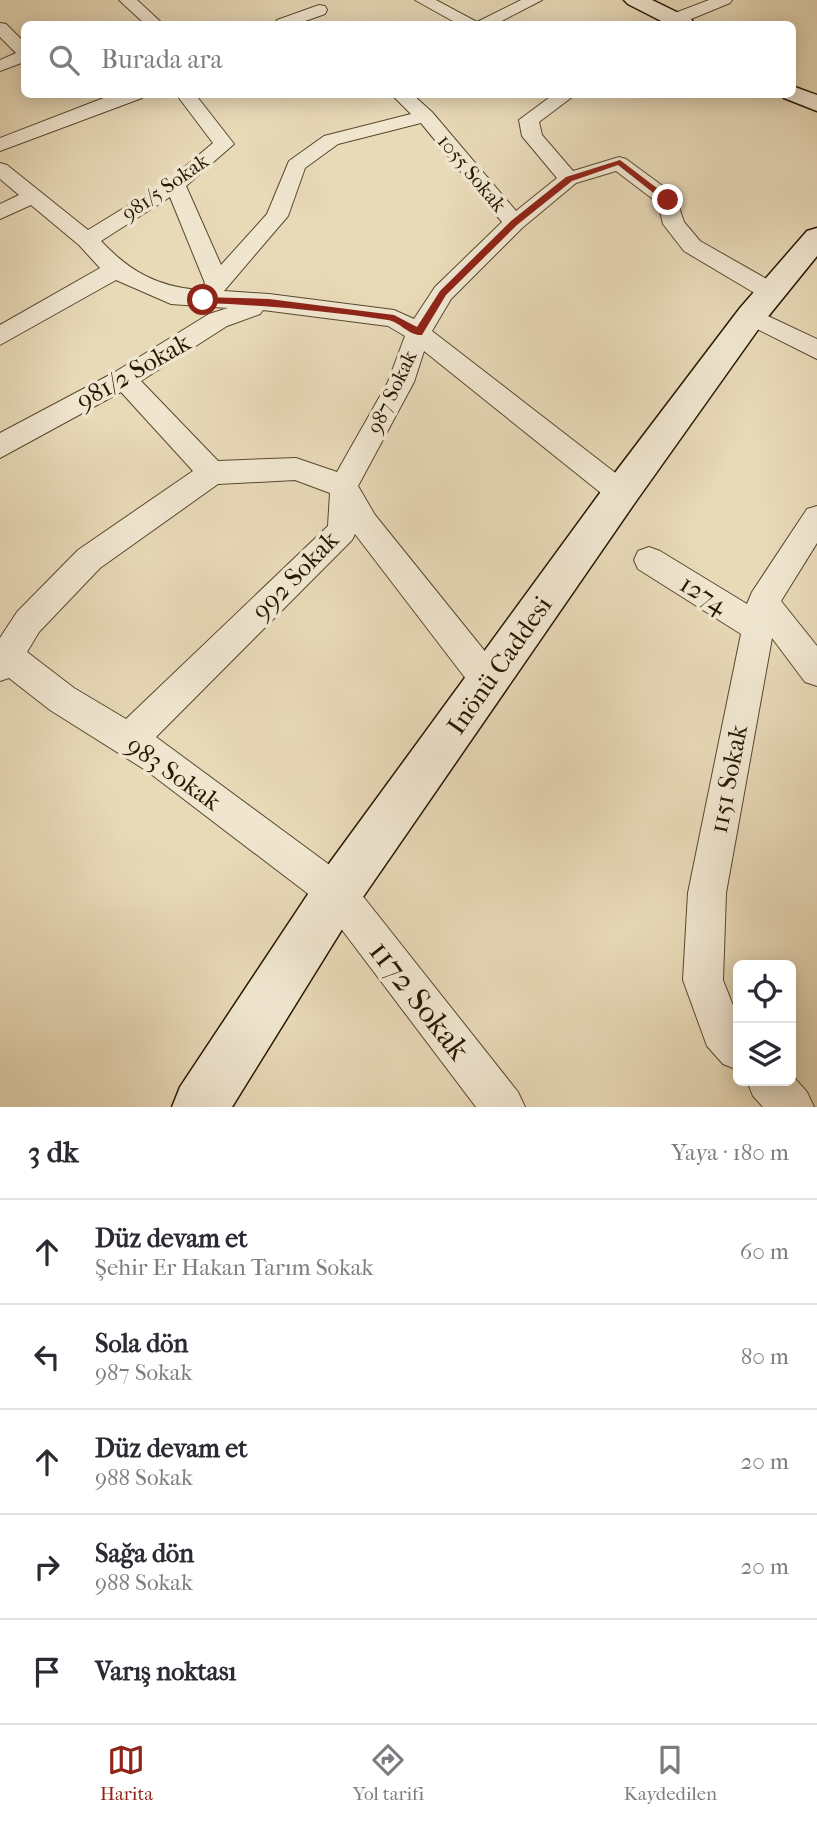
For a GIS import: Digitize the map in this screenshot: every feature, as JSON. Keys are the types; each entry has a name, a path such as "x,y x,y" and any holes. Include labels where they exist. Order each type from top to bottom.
{"street":[{"path":"127,0 143,21"},
{"path":"422,0 464,21"},
{"path":"490,21 534,0"},
{"path":"680,21 724,0"},
{"path":"627,3 675,21"},
{"path":"627,3 647,21"},
{"path":"292,21 321,12"},
{"path":"0,28 21,48"},
{"path":"0,66 21,58"},
{"path":"796,79 817,89"},
{"path":"796,94 817,104"},
{"path":"0,145 122,98"},
{"name":"981/5 Sokak","path":"87,240 175,185 224,144 188,98"},
{"name":"1055 Sokak","path":"405,98 425,116 514,223"},
{"path":"561,98 529,120 533,136 569,179 620,163 668,200 674,224 692,246 817,350"},
{"path":"210,292 277,216 296,165 331,140 425,116"},
{"path":"0,169 87,240 116,270 171,296 210,292 394,318 418,332 621,493"},
{"name":"987 Sokak","path":"344,486 401,382 418,332 443,293 514,223 569,179"},
{"path":"175,185 210,292"},
{"path":"0,212 33,196"},
{"name":"Inönü Caddesi","path":"200,1107 337,892 621,493 761,304 817,237"},
{"path":"0,336 116,270"},
{"name":"981/2 Sokak","path":"0,447 124,379 218,320 269,302"},
{"path":"124,379 212,474"},
{"path":"3,659 28,622 89,559 212,474 296,469 344,486 365,524 488,681"},
{"name":"992 Sokak","path":"129,740 342,531 344,486"},
{"name":"1151 Sokak","path":"733,1043 722,1031 703,980 707,893 761,615 817,518"},
{"name":"1274","path":"649,560 761,615"},
{"path":"761,615 817,671"},
{"name":"983 Sokak","path":"3,659 159,759 337,892"},
{"name":"1172 Sokak","path":"337,892 503,1107"},
{"path":"773,1086 792,1107"}],"route":[{"path":"203,300 269,302 394,318 418,332 443,293 514,223 569,179 620,163 668,200"}]}
